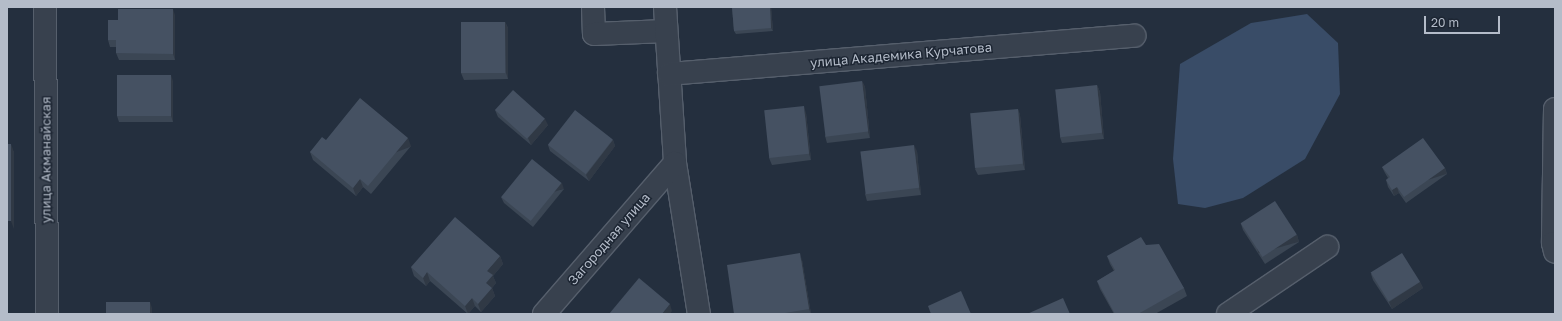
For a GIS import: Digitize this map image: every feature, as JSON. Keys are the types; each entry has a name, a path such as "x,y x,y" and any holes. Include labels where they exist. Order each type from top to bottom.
{"street":[{"name":"улица Акманайская","path":"45,7 47,314"},
{"path":"593,7 594,34 666,31"},
{"path":"664,7 675,164 699,314"},
{"name":"улица Академика Курчатова","path":"669,74 1134,36"},
{"path":"1555,109 1553,243 1555,252"},
{"name":"Загородная улица","path":"544,314 675,164"},
{"path":"1228,314 1327,246"}],"water":[{"path":"1307,14 1338,43 1340,94 1305,159 1243,198 1205,208 1178,204 1173,159 1180,64 1251,23"}],"building":[{"path":"732,7 770,7 771,28 734,31"},
{"path":"118,9 173,9 173,54 116,53 116,40 108,40 108,20 118,20"},
{"path":"461,22 505,22 505,73 461,73"},
{"path":"117,75 171,75 171,116 117,116"},
{"path":"862,81 868,132 826,137 819,86"},
{"path":"1097,85 1102,133 1060,137 1055,89"},
{"path":"513,90 545,119 527,139 495,110"},
{"path":"360,98 408,138 368,186 360,179 353,188 310,152 322,137 326,140"},
{"path":"804,106 809,154 769,158 764,110"},
{"path":"1018,109 1023,164 975,168 970,113"},
{"path":"575,110 613,140 586,174 548,145"},
{"path":"1423,138 1445,168 1404,197 1397,187 1392,190 1386,180 1390,177 1382,167"},
{"path":"7,144 11,144 11,221 7,221"},
{"path":"914,145 919,188 866,194 860,152"},
{"path":"532,159 562,183 531,221 501,197"},
{"path":"1275,201 1297,235 1262,257 1241,223"},
{"path":"455,217 500,256 487,271 493,275 486,283 492,288 478,304 472,298 465,306 427,272 423,278 411,267"},
{"path":"1141,237 1146,245 1159,244 1184,288 1138,314 1115,314 1097,281 1115,270 1107,256"},
{"path":"800,253 809,309 779,314 734,314 727,265"},
{"path":"1402,253 1420,282 1389,301 1371,273"},
{"path":"639,278 670,304 662,314 609,314"},
{"path":"961,291 971,314 931,314 928,306"},
{"path":"1063,298 1070,314 1027,314"},
{"path":"106,302 150,302 150,314 106,314"}]}
